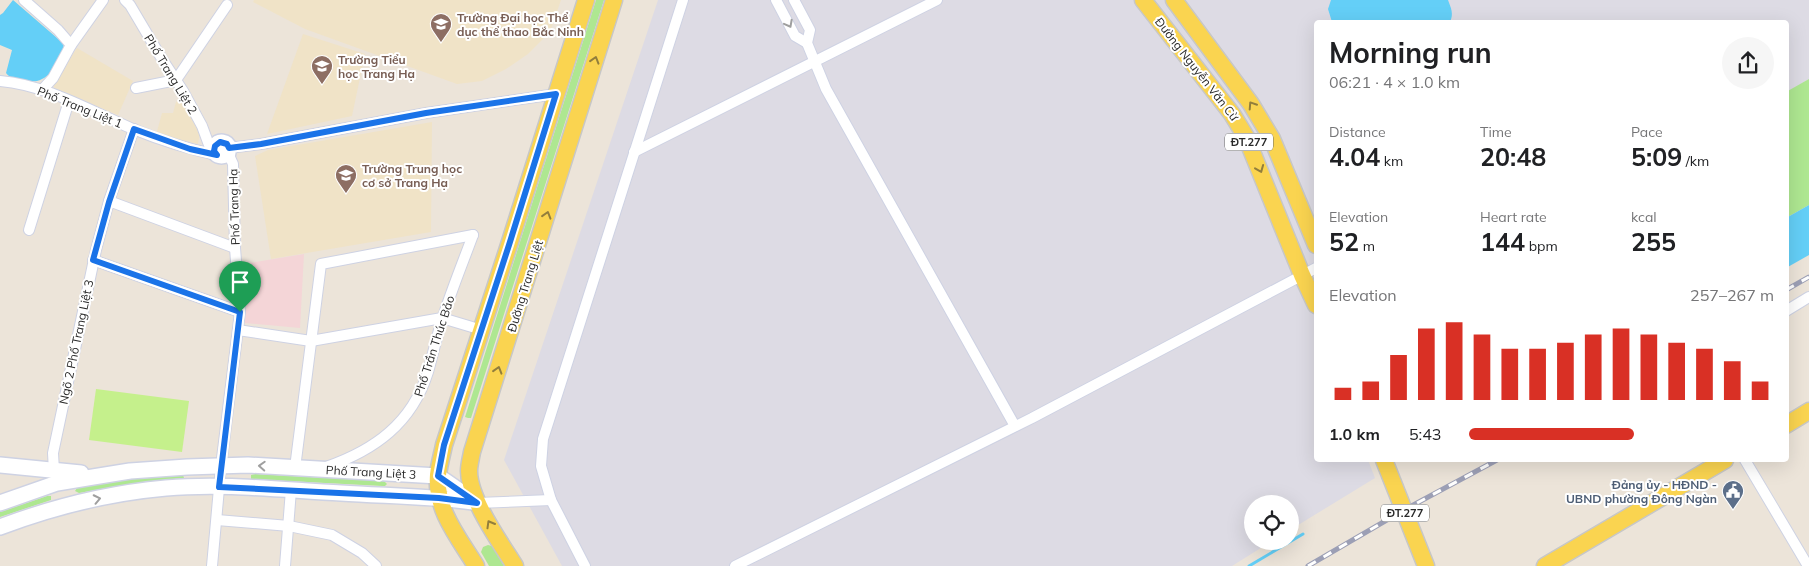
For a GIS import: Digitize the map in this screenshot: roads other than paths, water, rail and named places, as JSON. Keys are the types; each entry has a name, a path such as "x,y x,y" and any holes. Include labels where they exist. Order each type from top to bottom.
{"main road":[{"path":"476,566 447,520 439,498 438,476 444,445 586,0"},
{"name":"Đường Trang Liệt","path":"515,566 477,503 469,473 472,452 614,0"},
{"name":"Đường Nguyễn Văn Cừ","path":"1144,0 1238,122 1309,272 1314,296"},
{"name":"Đường Nguyễn Văn Cừ","path":"1174,0 1252,104 1268,132 1314,240"},
{"path":"1789,423 1809,412"},
{"name":"ĐT.277","path":"1385,462 1426,566"},
{"path":"1547,565 1722,462"},
{"name":"Phố Trang Liệt 3","path":"0,465 55,477 222,466 321,469 438,476"},
{"path":"16,467 27,476 30,484 28,491 20,496"},
{"path":"438,476 477,503"},
{"path":"55,477 64,506"},
{"name":"Phố Trang Liệt 3","path":"0,503 20,496 55,477"},
{"name":"Phố Trang Liệt 3","path":"0,527 64,506 157,489 219,487 291,490 439,498 477,503"}],"street":[{"path":"24,0 58,30 71,45"},
{"path":"585,566 552,500 541,466 542,439 683,0"},
{"path":"776,0 795,36 807,43 826,89 1015,426"},
{"path":"794,0 810,30 807,43"},
{"path":"634,152 937,0"},
{"path":"42,90 53,78 71,45 101,1"},
{"name":"Phố Trang Liệt 2","path":"130,2 202,126 210,145 222,151"},
{"path":"136,88 176,80 227,5"},
{"name":"Phố Trang Liệt 1","path":"0,81 42,90 134,129 190,149 222,151"},
{"path":"222,151 426,113 556,94"},
{"path":"29,230 69,101"},
{"name":"Ngõ 2 Phố Trang Liệt 3","path":"55,477 53,453 93,260 109,202 134,129"},
{"name":"Phố Trang Hạ","path":"212,566 219,487 240,312 235,248 233,164 222,151"},
{"path":"109,202 235,248"},
{"name":"Phố Trần Thúc Bảo","path":"311,341 321,264 473,235 442,318 427,374 410,412 398,425 379,440 341,462 321,469"},
{"path":"93,260 240,312"},
{"path":"735,566 1015,426 1309,272"},
{"path":"1789,309 1809,297"},
{"path":"238,330 311,341 442,318 482,330"},
{"path":"295,468 311,341"},
{"path":"1746,462 1808,566"},
{"path":"285,566 290,526 291,490"},
{"path":"477,503 552,500"},
{"path":"217,520 290,526 332,535 362,553 376,566"}],"water":[{"path":"13,0 64,44 55,67 47,76 37,81 14,78 6,73 12,50 0,45 0,15"},
{"path":"1331,0 1448,0 1452,16 1451,20 1331,20 1328,9"},
{"path":"1809,205 1809,255 1789,266 1789,216"}],"waterway":[{"path":"1249,566 1303,534"}],"railway":[{"path":"1789,288 1809,277"},
{"path":"1308,566 1404,510 1493,462"}],"place":[{"name":"Trường Đại học Thể dục thể thao Bắc Ninh","path":"441,43"},
{"name":"Trường Tiểu học Trang Hạ","path":"322,85"},
{"name":"Trường Trung học cơ sở Trang Hạ","path":"346,194"},
{"name":"Đảng ủy - HĐND - UBND phường Đông Ngàn","path":"1733,510"}]}
